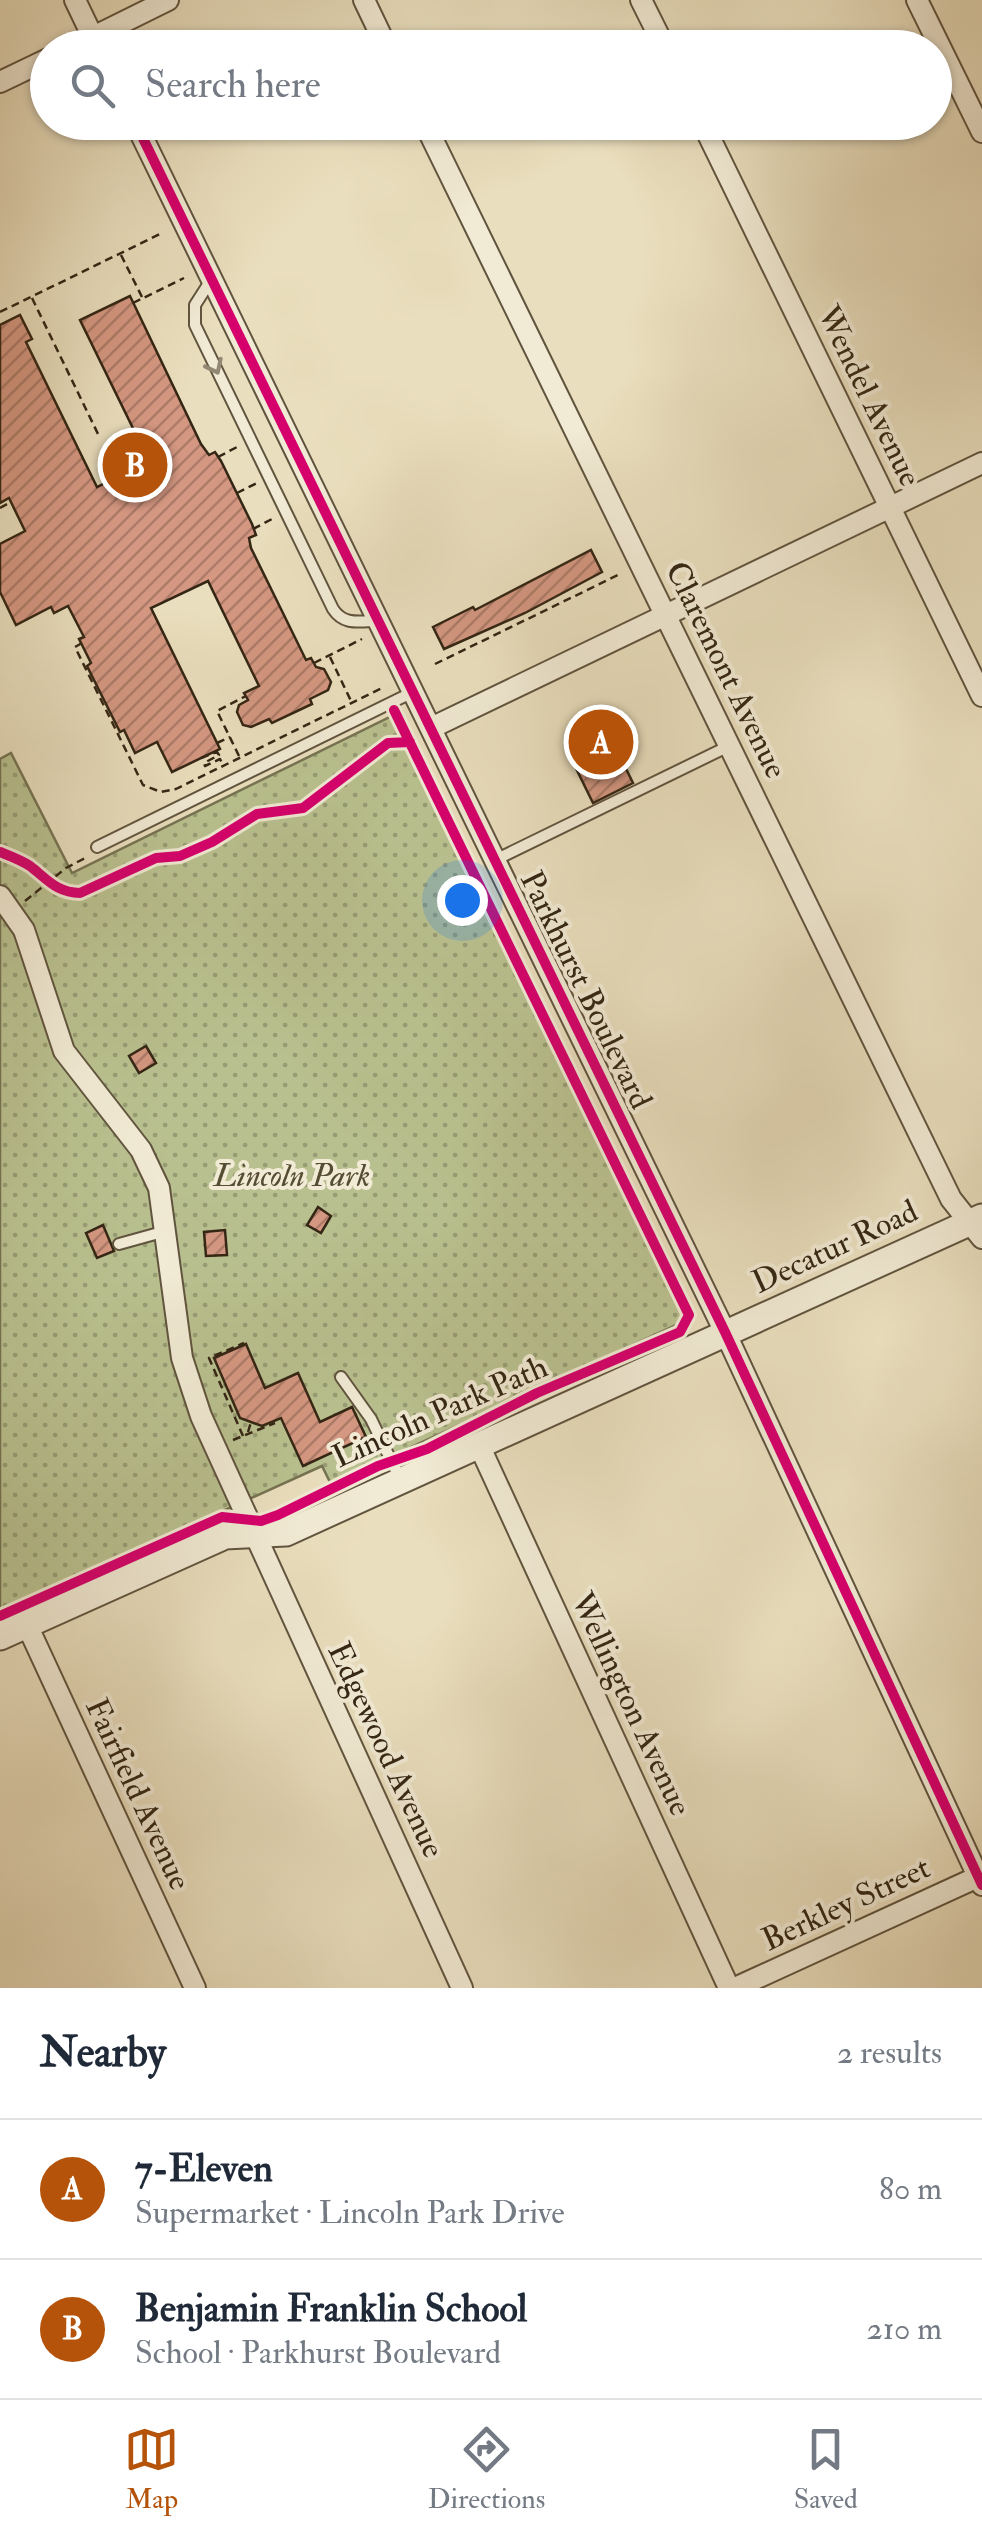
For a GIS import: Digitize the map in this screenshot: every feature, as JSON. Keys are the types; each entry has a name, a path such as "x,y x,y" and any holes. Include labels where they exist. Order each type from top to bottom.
{"street":[{"path":"75,0 89,30"},
{"path":"116,30 168,0"},
{"path":"364,0 378,30"},
{"path":"641,0 655,30"},
{"path":"917,0 932,30"},
{"path":"0,82 30,68"},
{"path":"952,71 982,132"},
{"name":"Parkhurst Boulevard","path":"144,140 726,1332 981,1879"},
{"name":"Claremont Avenue","path":"433,140 951,1200 978,1226"},
{"name":"Wendel Avenue","path":"711,140 982,696"},
{"path":"431,728 982,462"},
{"name":"Edgewood Avenue","path":"10,900 24,930 64,1051 151,1168 167,1230 177,1329 190,1385 462,1988"},
{"name":"Decatur Road","path":"0,1638 225,1536 286,1533 726,1332 978,1226"},
{"name":"Wellington Avenue","path":"478,1445 732,1988"},
{"name":"Fairfield Avenue","path":"27,1625 194,1988"},
{"name":"Berkley Street","path":"732,1988 981,1879"}],"lane":[{"path":"212,280 195,305 194,325 324,592 343,620 378,621"},
{"path":"97,846 414,692"},
{"path":"495,860 729,746"},
{"path":"119,1244 167,1230"},
{"path":"341,1377 372,1419 401,1482"}],"path":[{"path":"0,312 162,233"},
{"path":"120,253 142,299"},
{"path":"133,303 184,278"},
{"path":"32,297 100,436"},
{"path":"218,457 240,446"},
{"path":"237,492 258,482"},
{"path":"0,508 11,502"},
{"path":"253,529 275,518"},
{"path":"435,664 507,625 620,574"},
{"path":"583,582 587,590"},
{"path":"544,602 547,609"},
{"path":"314,663 362,639"},
{"path":"464,640 468,648"},
{"path":"82,643 75,646 143,784 151,789 170,791 384,687"},
{"path":"329,655 352,702"},
{"path":"240,758 216,711 246,696"},
{"path":"218,743 230,737"},
{"path":"201,758 217,752 219,755 204,762 205,766 220,758 223,766"},
{"path":"10,900 53,886 78,862"},
{"path":"38,874 53,886"},
{"path":"244,1343 209,1358 245,1435"},
{"path":"245,1435 252,1422"},
{"path":"224,1444 274,1424"}],"green space":[{"name":"Lincoln Park","path":"394,715 685,1321 331,1484 322,1466 0,1612 0,759 11,753 72,873"}],"building":[{"path":"130,296 201,444 209,455 215,452 221,461 252,524 256,535 249,538 251,548 306,660 311,658 316,667 324,669 331,682 328,690 310,699 312,704 272,723 269,719 251,727 243,725 237,712 239,705 248,700 244,693 259,686 208,581 151,608 220,749 172,772 157,742 135,753 124,730 120,732 87,666 91,663 79,639 84,637 68,606 54,613 51,607 16,625 0,592 0,544 25,531 9,498 0,503 0,325 20,315 32,339 26,342 97,487 149,461 80,320"},
{"path":"591,550 602,572 525,613 444,649 433,627 473,607 475,610"},
{"path":"609,734 633,783 593,803 569,754"},
{"path":"146,1046 156,1063 139,1073 129,1056"},
{"path":"318,1207 331,1216 321,1233 307,1225"},
{"path":"103,1225 114,1251 97,1258 86,1233"},
{"path":"225,1230 227,1255 206,1256 204,1232"},
{"path":"246,1344 265,1388 298,1373 320,1422 352,1407 366,1437 303,1466 281,1418 262,1426 240,1418 214,1358"}],"cycle path":[{"path":"144,140 725,1332 982,1885"},
{"name":"Lincoln Park Path","path":"0,1616 222,1517 261,1521 278,1515 378,1466 427,1449 537,1393 680,1332 689,1315 394,710"},
{"path":"0,852 27,864 59,888 80,893 156,858 180,856 212,842 257,814 303,808 388,743 410,742"}],"place":[{"name":"Benjamin Franklin School","path":"135,465"},
{"name":"7-Eleven","path":"601,742"}]}
